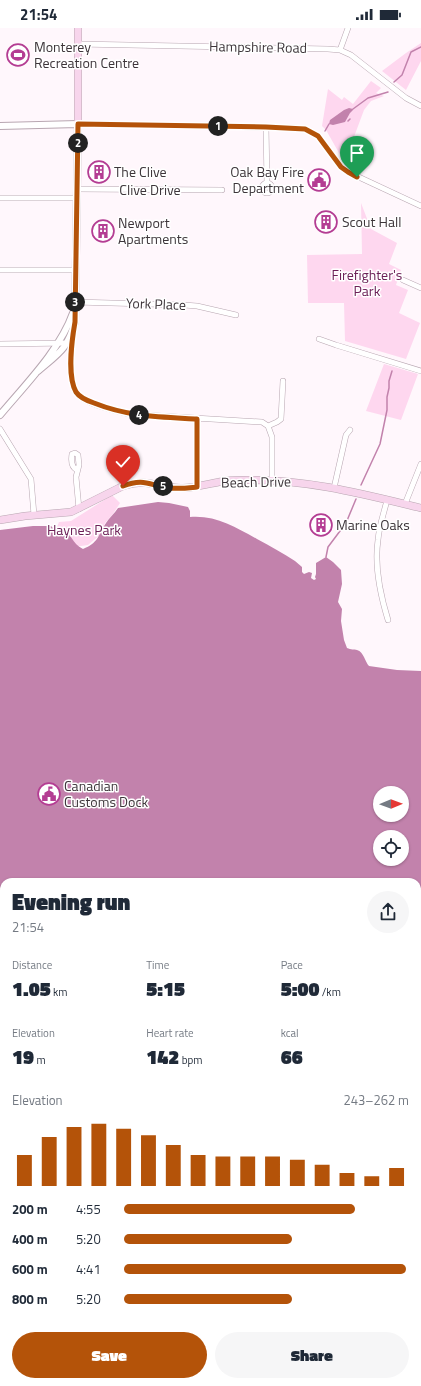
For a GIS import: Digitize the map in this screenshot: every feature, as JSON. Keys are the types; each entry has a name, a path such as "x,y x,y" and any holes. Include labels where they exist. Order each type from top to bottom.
{"main road":[{"path":"78,28 78,124"},
{"name":"Beach Drive","path":"0,520 34,515 65,513 78,509 132,482 144,482 178,489 197,487 230,480 272,480 308,483 421,508"}],"street":[{"path":"340,50 348,28"},
{"name":"Hampshire Road","path":"78,44 320,48 340,50 351,55 406,98 421,106"},
{"path":"78,124 75,322 69,343 74,387 79,396 109,409 129,414 262,422 271,430 272,480"},
{"path":"0,126 78,124 305,129 313,133 322,141 341,167 348,172 421,206"},
{"path":"266,127 267,182"},
{"name":"Clive Drive","path":"78,189 222,190"},
{"path":"0,198 77,198"},
{"path":"0,270 75,270"},
{"path":"403,280 421,288"},
{"path":"0,415 38,371 68,326 75,305"},
{"name":"York Place","path":"75,305 184,305 197,306 236,314"},
{"path":"319,339 421,371"},
{"path":"0,344 69,343"},
{"path":"38,371 69,343"},
{"path":"268,426 281,419 283,381"},
{"path":"197,419 197,487"},
{"path":"0,430 31,479 34,515"},
{"path":"334,488 346,435 350,430"},
{"path":"405,504 421,464"},
{"path":"77,470 78,509"},
{"path":"387,500 378,539 376,560 382,600 388,620"}],"green space":[{"path":"421,43 421,61 406,90 382,71"},
{"path":"371,81 381,88 376,93 384,96 371,101 364,110 345,161 322,126 328,89 342,100 344,97 353,104"},
{"name":"Firefighter's Park","path":"361,203 371,229 397,243 389,264 401,270 396,285 408,290 399,313 420,323 406,359 345,341 344,303 308,303 307,255 362,254"},
{"path":"384,364 418,374 401,420 366,411"},
{"name":"Haynes Park","path":"112,495 120,503 105,523 101,534 88,545 74,547 65,533 57,527 59,522 71,521"}],"shaded area":[{"path":"349,108 353,110 345,122 333,125 329,124 330,120"},
{"path":"158,502 169,503 188,507 190,517 217,520 241,530 295,561 302,567 302,572 304,574 309,572 312,573 311,578 314,580 316,579 316,563 326,557 341,570 342,584 338,602 342,609 341,621 347,648 359,651 369,666 397,670 421,671 421,878 0,878 0,530 33,526 51,526 56,531 61,527 79,547 83,549 95,542 107,521 118,508"}],"waterway":[{"path":"394,82 402,75 411,52 421,47"},
{"path":"353,109 368,98 388,92"},
{"path":"325,131 329,124"},
{"path":"361,485 380,444 387,410 389,381 392,371"},
{"path":"326,557 328,547 346,523 356,499"}],"place":[{"name":"Monterey Recreation Centre","path":"18,55"},
{"name":"The Clive","path":"99,172"},
{"name":"Oak Bay Fire Department","path":"319,180"},
{"name":"Scout Hall","path":"326,222"},
{"name":"Newport Apartments","path":"103,231"},
{"name":"Marine Oaks","path":"321,525"},
{"name":"Canadian Customs Dock","path":"49,794"}],"route":[{"path":"123,486 132,482 144,482 178,489 197,487 197,419 138,415 115,411 86,400 76,393 72,379 71,343 75,322 78,124 305,129 318,136 328,148 336,162 357,177"}]}
